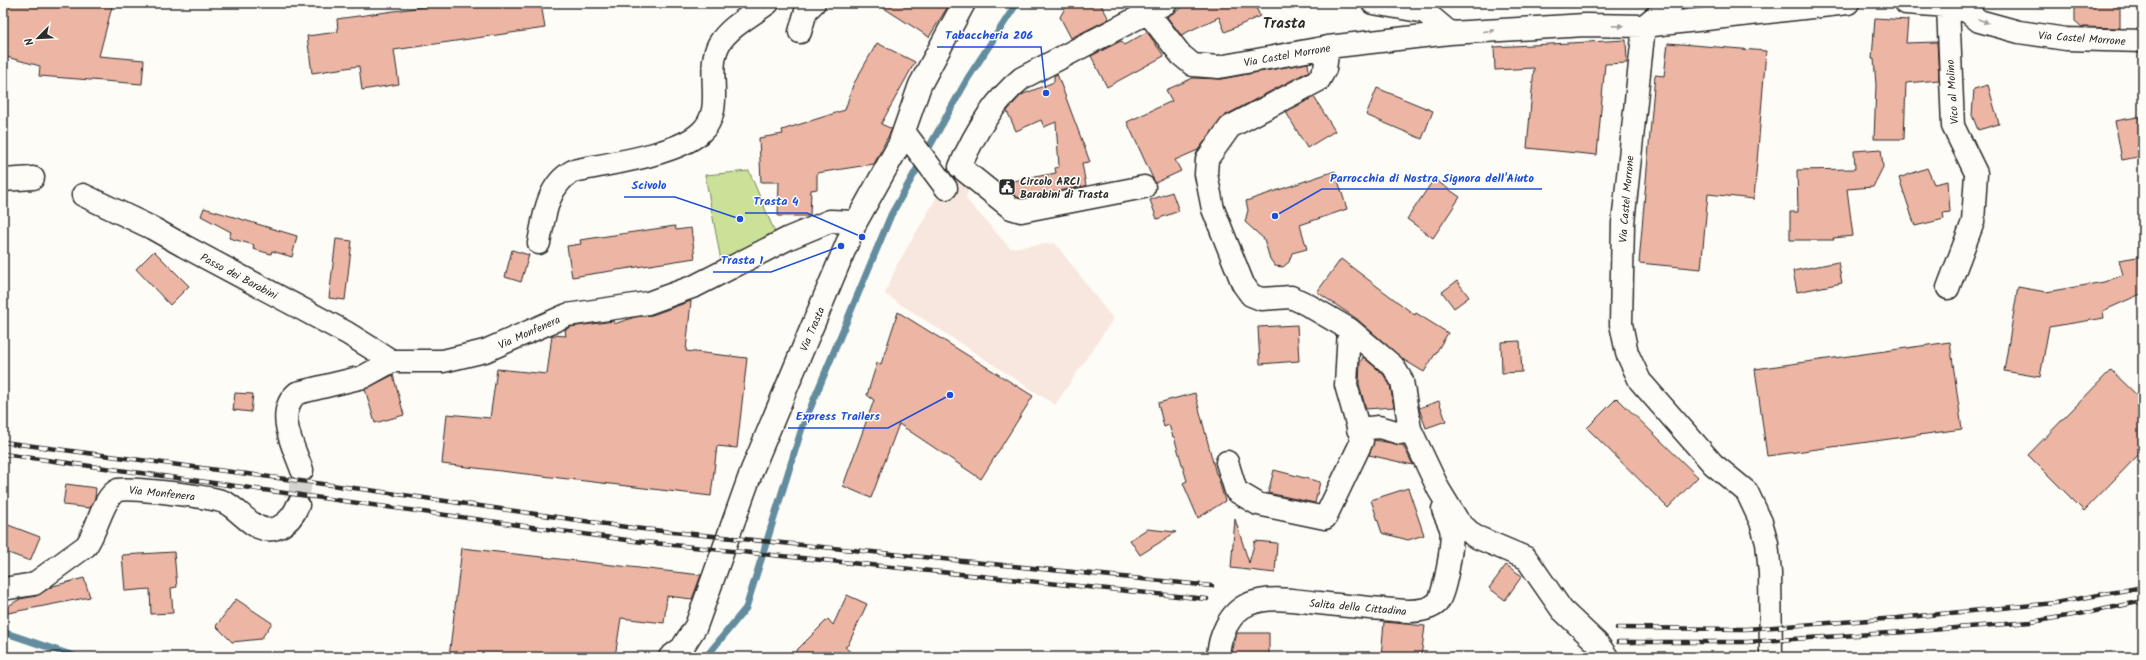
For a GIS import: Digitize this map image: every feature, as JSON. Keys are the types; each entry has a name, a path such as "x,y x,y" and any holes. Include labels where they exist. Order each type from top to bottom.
{"street":[{"path":"539,243 547,206 556,185 563,176 573,171 669,150 700,134 708,125 715,101 713,66 718,45 724,36 768,3"},
{"path":"800,32 806,11 814,3"},
{"name":"Via Trasta","path":"670,657 682,648 696,626 752,470 856,222 908,138 920,85 964,3"},
{"path":"1373,3 1425,12 1450,33"},
{"path":"1644,26 1672,3"},
{"name":"Via Castel Morrone","path":"1157,8 1181,55 1193,65 1219,67 1328,46 1450,33 1585,25 1644,26 1848,3"},
{"name":"Via Castel Morrone","path":"1906,3 1948,6 1967,11 1979,21 2019,32 2066,39 2143,41"},
{"name":"Vico al Molino","path":"1948,6 1953,126 1976,173 1973,222 1948,288"},
{"path":"1144,187 1021,210 1011,208 960,167 978,131 1006,91 1022,78 1157,8"},
{"name":"Via Castel Morrone","path":"1644,26 1623,223 1621,324 1627,353 1640,381 1713,464 1747,492 1761,522 1767,543 1770,573 1771,657"},
{"path":"1328,46 1325,69 1319,80 1230,127 1207,159 1206,174 1213,209 1243,284 1252,295 1261,299 1291,297 1348,329 1393,366 1402,381 1410,429 1439,490 1466,530 1474,536 1526,558 1562,610 1597,643 1607,657"},
{"path":"908,138 946,188"},
{"path":"3,180 33,178"},
{"name":"Passo dei Barabini","path":"83,195 152,228 347,333 392,361"},
{"name":"Via Monfenera","path":"302,470 288,430 286,409 291,398 297,393 363,377 392,361 443,361 485,351 567,315 648,303 695,286 789,238 830,221 856,222"},
{"path":"1227,462 1236,491 1258,504 1325,518 1362,441 1346,384 1348,329"},
{"path":"1358,430 1379,427 1400,432 1410,429"},
{"name":"Via Monfenera","path":"3,589 34,584 86,546 91,539 110,496 118,490 212,499 231,506 256,526 269,530 276,528 289,520 298,505"},
{"name":"Salita della Cittadina","path":"1218,657 1219,648 1229,622 1238,610 1249,603 1272,599 1419,611 1437,603 1442,596 1452,542 1451,529 1445,515 1439,490"}],"shaded area":[{"path":"958,177 969,186 966,199 1010,248 1055,243 1113,319 1055,405 885,294 897,265 937,197"}],"green space":[{"path":"749,171 776,235 722,266 705,175"}],"building":[{"path":"6,3 113,3 99,56 144,60 142,84 39,76 40,66 3,56 3,13"},
{"path":"451,3 541,3 545,28 394,50 399,84 362,90 359,66 312,73 307,36 338,32 337,19"},
{"path":"876,3 950,3 929,37"},
{"path":"1068,3 1100,3 1109,19 1071,38 1060,17"},
{"path":"1189,3 1254,3 1260,16 1225,32 1219,17 1181,35 1167,17"},
{"path":"2075,3 2120,3 2120,28 2082,27 2075,21"},
{"path":"1875,18 1908,20 1906,43 1937,42 1939,80 1906,83 1904,139 1874,139 1876,85 1874,59 1872,59"},
{"path":"1147,32 1164,56 1107,87 1091,56 1121,41 1124,45"},
{"path":"1626,40 1627,63 1605,64 1597,155 1527,148 1534,68 1495,70 1494,47"},
{"path":"877,43 915,62 881,124 892,129 874,164 817,173 817,189 811,190 810,216 778,216 779,182 761,182 759,138 783,134 782,130 845,110 853,85"},
{"path":"1668,43 1766,51 1754,199 1708,194 1701,269 1639,263 1655,75 1664,76"},
{"path":"1308,63 1309,71 1224,116 1198,150 1175,160 1181,171 1155,183 1127,122 1172,101 1166,90 1193,78 1221,79"},
{"path":"1057,74 1090,162 1082,163 1086,186 1022,198 1017,197 1006,188 1003,183 1056,173 1055,168 1059,167 1056,122 1044,127 1041,120 1016,131 1007,111 1021,95 1054,82 1054,76"},
{"path":"1988,85 1999,124 1978,130 1972,115 1974,89"},
{"path":"1377,88 1433,111 1422,139 1366,115"},
{"path":"1314,97 1335,131 1307,148 1286,112"},
{"path":"2143,116 2143,156 2122,160 2115,121"},
{"path":"1881,149 1883,167 1873,187 1847,189 1853,236 1833,238 1834,240 1790,240 1790,212 1798,212 1797,170 1855,169 1854,151"},
{"path":"1927,168 1934,184 1948,181 1950,212 1943,213 1944,219 1915,226 1899,178"},
{"path":"1335,171 1347,209 1300,225 1307,249 1292,253 1289,262 1283,267 1275,266 1270,259 1264,239 1245,222 1248,210 1246,201"},
{"path":"1434,179 1460,197 1433,238 1407,219"},
{"path":"1172,192 1179,211 1157,219 1150,200"},
{"path":"204,208 297,236 292,257 272,251 271,254 253,249 254,245 229,238 231,232 201,216"},
{"path":"675,226 676,230 691,228 695,258 572,277 567,246 581,244 580,240"},
{"path":"336,239 352,241 345,300 329,298"},
{"path":"512,250 529,255 521,282 505,277"},
{"path":"154,251 189,286 170,305 136,269"},
{"path":"2143,256 2143,293 2103,311 2104,318 2049,327 2040,377 2004,371 2018,287 2046,292 2104,282 2123,275 2119,260"},
{"path":"1341,259 1415,315 1416,313 1448,333 1424,372 1404,360 1357,319 1317,292"},
{"path":"1838,262 1842,283 1797,292 1793,271"},
{"path":"1457,281 1469,297 1454,308 1442,292"},
{"path":"691,301 686,351 747,358 737,448 717,446 711,496 442,464 447,414 490,418 497,369 547,374 552,335 566,336 565,330 570,327 614,321 614,324 635,317 652,315"},
{"path":"898,312 1033,396 981,479 899,424 871,498 843,486 874,400 867,395 877,363 881,364"},
{"path":"1297,325 1299,361 1260,364 1258,327"},
{"path":"1520,341 1522,372 1502,373 1501,342"},
{"path":"1950,342 1962,429 1767,456 1755,369"},
{"path":"1363,357 1383,374 1390,385 1394,407 1366,409 1359,384 1360,363"},
{"path":"2111,370 2143,401 2143,450 2084,511 2028,455"},
{"path":"393,375 404,415 375,423 365,389"},
{"path":"235,393 253,394 251,412 233,410"},
{"path":"1195,393 1216,474 1225,501 1198,518 1183,483 1187,481 1174,437 1169,425 1164,427 1158,403"},
{"path":"1617,398 1698,477 1668,508 1587,428"},
{"path":"1439,401 1446,421 1426,428 1419,408"},
{"path":"1374,440 1403,445 1413,465 1369,455"},
{"path":"1274,470 1320,482 1315,503 1268,493"},
{"path":"66,484 96,488 95,498 90,508 63,505"},
{"path":"1408,488 1424,535 1408,540 1382,533 1371,500"},
{"path":"1235,519 1249,563 1255,541 1277,543 1275,573 1231,568"},
{"path":"3,523 40,537 30,561 3,551"},
{"path":"1147,529 1176,532 1140,555 1130,540"},
{"path":"462,548 701,575 692,599 667,596 664,623 621,618 615,657 449,657"},
{"path":"174,552 177,587 171,588 173,613 151,614 150,589 125,591 122,555"},
{"path":"1506,565 1522,576 1505,600 1489,588"},
{"path":"84,578 90,597 3,614 3,609 20,599 36,596 53,586"},
{"path":"847,595 867,604 848,645 845,647 856,657 790,657 828,619 833,625"},
{"path":"236,599 272,623 261,639 232,642 216,626"},
{"path":"1384,622 1425,626 1421,657 1381,657"},
{"path":"1237,633 1269,633 1269,657 1231,657"}],"waterway":[{"path":"706,657 746,608 802,428 891,215 968,78 1017,3"},
{"path":"3,630 6,633 77,657"}],"tunnel":[{"path":"298,505 302,470"}],"railway":[{"path":"3,442 369,490 633,528 1212,586"},
{"path":"3,454 634,541 1207,599"},
{"path":"1617,628 1746,629 1898,618 2055,603 2143,587"},
{"path":"1618,642 1747,642 1905,632 2031,622 2091,612 2143,601"}],"place":[{"name":"Tabaccheria 206","path":"1046,93"},
{"name":"Circolo ARCI Barabini di Trasta","path":"1007,187"},
{"name":"Parrocchia di Nostra Signora dell'Aiuto","path":"1275,216"},
{"name":"Scivolo","path":"740,219"},
{"name":"Trasta 4","path":"862,237"},
{"name":"Trasta 1","path":"841,246"},
{"name":"Express Trailers","path":"950,395"}],"district":[{"name":"Trasta","path":"1284,23"}]}
